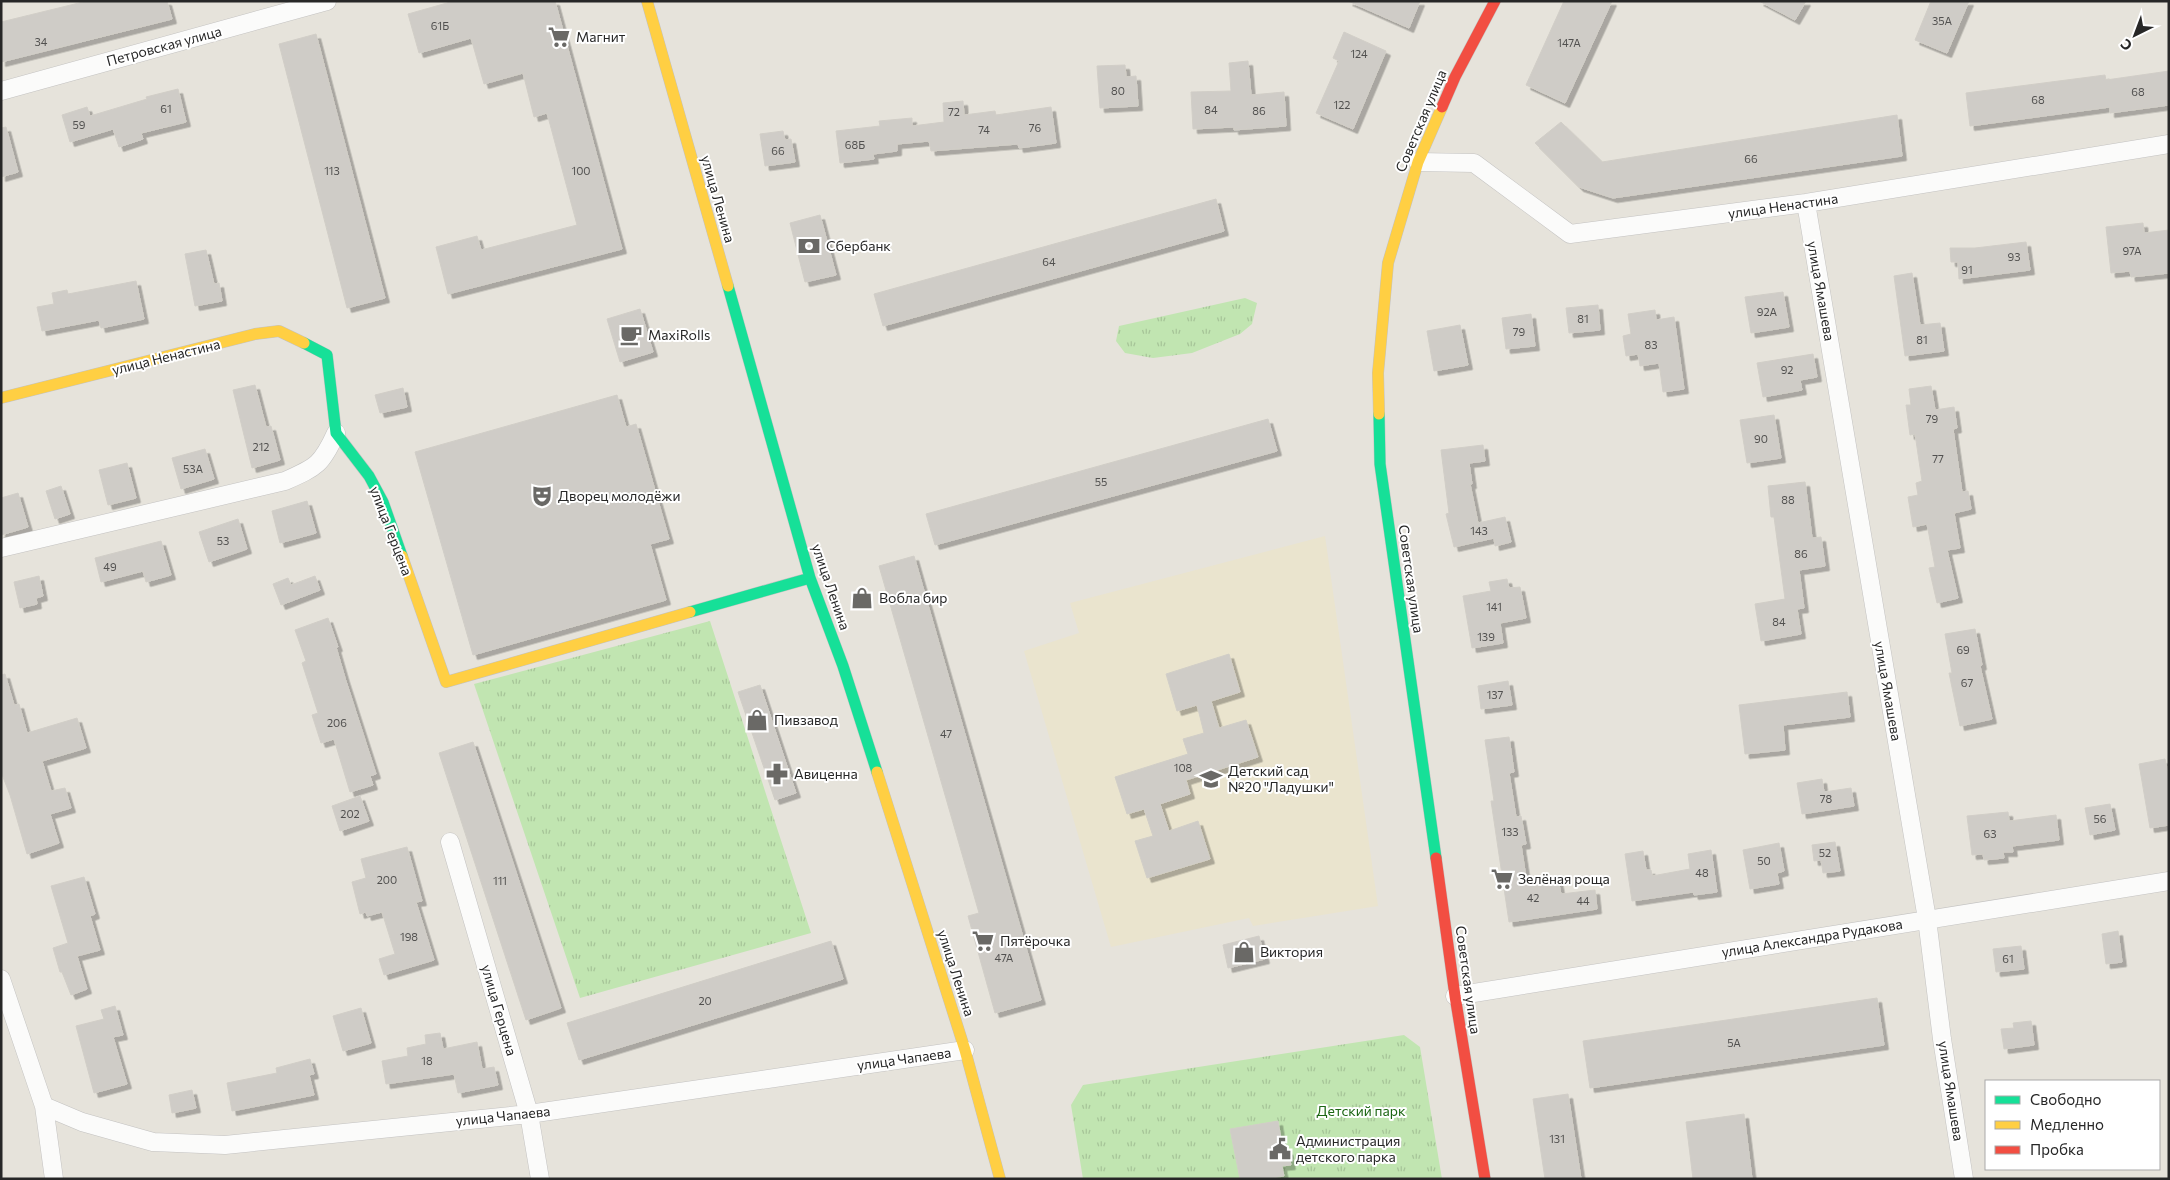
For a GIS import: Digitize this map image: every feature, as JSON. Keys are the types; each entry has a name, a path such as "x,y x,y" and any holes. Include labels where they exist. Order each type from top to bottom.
{"street":[{"name":"Петровская улица","path":"1,91 327,1"},
{"name":"улица Ленина","path":"647,1 810,578 843,666 965,1050 1000,1179"},
{"name":"Советская улица","path":"1485,1179 1455,996 1380,464 1378,373 1388,263 1418,162 1455,77 1495,1"},
{"name":"улица Ненастина","path":"1418,162 1474,163 1570,234 1806,203 2169,144"},
{"name":"улица Ямашева","path":"1806,203 1927,919 1942,1039 1964,1179"},
{"name":"улица Ненастина","path":"1,398 256,334 279,331 301,340 327,355 336,433"},
{"name":"улица Герцена","path":"336,433 369,476 382,502 446,682 810,578"},
{"path":"1,548 285,481 314,466 326,456 336,433"},
{"name":"улица Герцена","path":"450,842 530,1114 540,1179"},
{"name":"улица Александра Рудакова","path":"1455,996 2169,881"},
{"path":"1,979 6,1011 44,1106 54,1179"},
{"name":"улица Чапаева","path":"44,1106 82,1122 152,1142 225,1145 530,1114 965,1050"}],"shaded area":[{"name":"Детский сад №20 \"Ладушки\"","path":"1325,536 1378,906 1253,926 1249,918 1111,947 1024,651 1079,633 1070,603"}],"green space":[{"path":"1245,298 1257,303 1252,324 1240,334 1192,353 1153,358 1125,353 1116,341 1119,326"},
{"path":"710,621 811,933 580,998 474,684"},
{"name":"Детский парк","path":"1404,1035 1420,1047 1442,1179 1083,1179 1071,1105 1083,1085"}],"building":[{"path":"87,1 167,1 172,19 1,62 1,22"},
{"path":"454,1 555,1 622,249 448,294 436,247 477,236 481,250 577,225 547,113 534,117 523,73 484,84 471,38 419,53 408,14"},
{"path":"1348,1 1420,1 1409,28"},
{"path":"1564,1 1612,1 1565,103 1526,85"},
{"path":"1759,1 1806,1 1795,20"},
{"path":"1931,1 1969,1 1947,53 1915,40"},
{"path":"1344,32 1386,51 1353,129 1316,113 1339,61 1333,58"},
{"path":"316,34 385,298 347,308 279,44"},
{"path":"1248,61 1251,95 1284,92 1286,126 1234,130 1234,127 1193,129 1191,92 1231,91 1229,63"},
{"path":"1125,65 1126,77 1136,76 1138,106 1100,108 1097,66"},
{"path":"2169,71 2169,105 2110,113 2110,107 1970,126 1966,93 2105,75 2106,80"},
{"path":"178,89 186,122 141,133 143,139 119,147 113,129 70,142 62,115 87,107 90,116 147,99 146,97"},
{"path":"963,101 964,115 995,111 996,115 1051,107 1056,143 1019,148 1018,144 931,151 929,141 897,144 897,151 873,154 874,159 840,163 836,131 880,126 879,121 912,118 912,126 944,122 943,103"},
{"path":"1897,115 1902,156 1613,198 1579,187 1535,143 1561,122 1602,162"},
{"path":"6,127 18,172 1,177 1,128"},
{"path":"783,131 785,140 791,139 795,162 765,166 760,134"},
{"path":"1216,199 1224,231 883,326 874,294"},
{"path":"820,215 836,275 805,282 790,223"},
{"path":"2143,223 2144,233 2169,230 2169,273 2131,277 2130,271 2111,273 2106,227"},
{"path":"2026,242 2030,270 1959,279 1958,262 1951,262 1950,248 1975,248"},
{"path":"206,250 214,284 219,283 222,301 195,306 185,254"},
{"path":"1912,273 1920,325 1940,323 1944,351 1905,356 1894,276"},
{"path":"136,281 144,319 101,328 99,320 42,331 37,307 54,304 52,293 67,290 68,294"},
{"path":"1783,292 1789,327 1751,333 1745,297"},
{"path":"1598,305 1600,330 1569,333 1566,308"},
{"path":"640,309 653,352 620,362 607,319"},
{"path":"1655,310 1656,320 1674,317 1684,389 1663,392 1659,363 1640,366 1638,354 1626,356 1623,336 1631,334 1628,314"},
{"path":"1531,314 1535,346 1506,349 1502,318"},
{"path":"1460,325 1468,365 1434,371 1427,331"},
{"path":"1813,354 1817,377 1800,380 1802,390 1763,397 1757,363"},
{"path":"255,385 266,427 271,426 280,460 252,468 233,390"},
{"path":"1931,386 1935,410 1954,407 1957,428 1953,429 1962,492 1968,491 1971,509 1954,513 1960,548 1947,550 1958,598 1937,603 1929,568 1935,567 1927,524 1913,527 1908,497 1918,495 1916,483 1922,481 1915,434 1910,435 1906,405 1911,405 1909,389"},
{"path":"403,388 407,407 380,413 375,395"},
{"name":"Дворец молодёжи","path":"617,395 626,427 636,424 669,539 650,544 666,600 473,655 415,452"},
{"path":"1774,415 1781,458 1747,463 1740,420"},
{"path":"1268,419 1277,451 935,545 926,514"},
{"path":"1483,445 1485,461 1469,463 1472,484 1470,484 1478,523 1505,517 1511,542 1495,546 1494,538 1454,547 1446,514 1449,513 1441,450"},
{"path":"205,449 214,479 181,489 172,458"},
{"path":"127,463 136,498 108,505 99,470"},
{"path":"1805,482 1812,538 1821,537 1825,566 1799,570 1804,608 1797,609 1801,634 1761,641 1755,604 1785,599 1774,517 1771,517 1768,486"},
{"path":"61,486 70,514 55,519 46,491"},
{"path":"18,493 28,527 1,535 1,498"},
{"path":"307,501 316,533 280,543 272,511"},
{"path":"238,519 247,549 209,562 199,532"},
{"path":"161,541 171,575 146,582 143,571 101,582 95,558"},
{"path":"914,556 1041,1000 995,1013 968,916 979,913 879,566"},
{"path":"39,576 43,596 36,598 37,604 20,608 14,582"},
{"path":"315,576 320,590 281,605 273,584 288,578 291,585"},
{"path":"1507,579 1509,588 1520,587 1526,618 1500,623 1503,643 1472,648 1463,596 1491,591 1489,582"},
{"path":"328,618 376,774 370,776 373,785 350,792 334,739 321,743 312,715 318,713 302,663 306,661 295,630"},
{"path":"1975,629 1982,665 1980,666 1992,719 1960,726 1949,673 1952,673 1945,634"},
{"path":"1229,654 1240,692 1211,701 1219,728 1246,720 1258,757 1186,780 1190,794 1160,804 1169,831 1198,821 1210,859 1147,878 1135,841 1153,836 1144,809 1127,814 1115,777 1188,754 1183,739 1204,733 1197,705 1177,711 1166,674"},
{"path":"5,674 14,705 19,704 27,733 77,718 86,748 42,761 51,791 65,788 71,808 50,814 59,843 27,854 10,795 1,772 1,675"},
{"path":"1508,681 1512,705 1481,709 1478,686"},
{"path":"760,685 796,793 775,800 738,692"},
{"path":"1847,692 1850,717 1783,725 1785,750 1745,754 1739,705"},
{"path":"1509,737 1514,772 1509,773 1516,817 1521,816 1526,844 1521,845 1527,884 1558,879 1561,894 1595,890 1597,909 1509,922 1491,801 1494,801 1485,740"},
{"path":"473,742 561,1008 526,1020 439,753"},
{"path":"2165,759 2169,777 2169,825 2150,828 2139,764"},
{"path":"1822,779 1824,792 1851,788 1854,806 1802,814 1797,783"},
{"path":"360,796 369,821 340,831 332,806"},
{"path":"2110,804 2115,830 2090,835 2085,808"},
{"path":"2008,812 2009,821 2056,815 2059,840 2012,846 2013,852 2003,852 2004,858 1984,860 1983,854 1972,855 1967,816"},
{"path":"1835,842 1840,871 1823,873 1821,860 1814,861 1812,845"},
{"path":"1779,843 1784,871 1777,873 1779,884 1750,889 1743,850"},
{"path":"407,847 422,901 416,902 434,960 384,975 379,959 395,954 382,912 367,916 366,912 360,914 352,882 366,878 361,859"},
{"path":"1711,850 1717,892 1694,895 1693,892 1632,901 1625,854 1643,851 1646,870 1651,870 1652,876 1690,869 1688,854"},
{"path":"84,877 95,914 90,916 100,950 77,956 87,989 71,995 62,972 60,972 53,948 68,943 51,886"},
{"path":"2118,931 2122,962 2106,964 2102,934"},
{"name":"Виктория","path":"1259,936 1265,959 1228,968 1223,945"},
{"path":"831,941 843,979 579,1060 567,1023"},
{"path":"2021,946 2024,969 1996,972 1993,949"},
{"path":"1877,998 1884,1045 1590,1088 1583,1041"},
{"path":"115,1006 123,1035 113,1037 127,1084 94,1093 76,1026 104,1019 101,1010"},
{"path":"361,1008 371,1043 343,1051 333,1016"},
{"path":"2031,1021 2034,1045 2004,1049 2001,1029 2014,1028 2013,1023"},
{"path":"440,1033 443,1049 477,1042 482,1069 494,1067 498,1085 458,1093 454,1074 386,1084 382,1061 408,1056 407,1048 426,1044 425,1035"},
{"path":"310,1059 314,1074 309,1075 314,1095 232,1111 227,1083 277,1073 276,1068"},
{"path":"192,1090 196,1108 172,1113 169,1095"},
{"path":"1568,1094 1581,1179 1545,1179 1533,1099"},
{"path":"1744,1114 1752,1179 1693,1179 1686,1122"},
{"path":"1278,1121 1283,1150 1288,1150 1291,1165 1282,1166 1284,1176 1266,1179 1240,1179 1230,1129"}],"traffic: fast":[{"path":"728,286 810,578 843,666 877,772"},
{"path":"304,343 327,355 336,433 369,476 383,502 402,556"},
{"path":"1379,414 1380,464 1436,858"},
{"path":"690,612 810,578"}],"traffic: slow":[{"path":"647,1 728,286"},
{"path":"1379,414 1378,373 1388,263 1418,162 1442,107"},
{"path":"1,398 255,334 279,331 304,343"},
{"path":"402,556 446,682 690,612"},
{"path":"877,772 965,1050 1000,1179"}],"traffic: jam":[{"path":"1442,107 1455,77 1495,1"},
{"path":"1436,858 1455,996 1485,1179"}],"place":[{"name":"Магнит","path":"559,37"},
{"name":"Сбербанк","path":"809,246"},
{"name":"MaxiRolls","path":"631,335"},
{"name":"Дворец молодёжи","path":"542,496"},
{"name":"Вобла бир","path":"862,598"},
{"name":"Пивзавод","path":"757,720"},
{"name":"Авиценна","path":"777,774"},
{"name":"Детский сад №20 \"Ладушки\"","path":"1211,779"},
{"name":"Зелёная роща","path":"1502,879"},
{"name":"Пятёрочка","path":"983,941"},
{"name":"Виктория","path":"1244,952"},
{"name":"Администрация детского парка","path":"1280,1149"}]}
